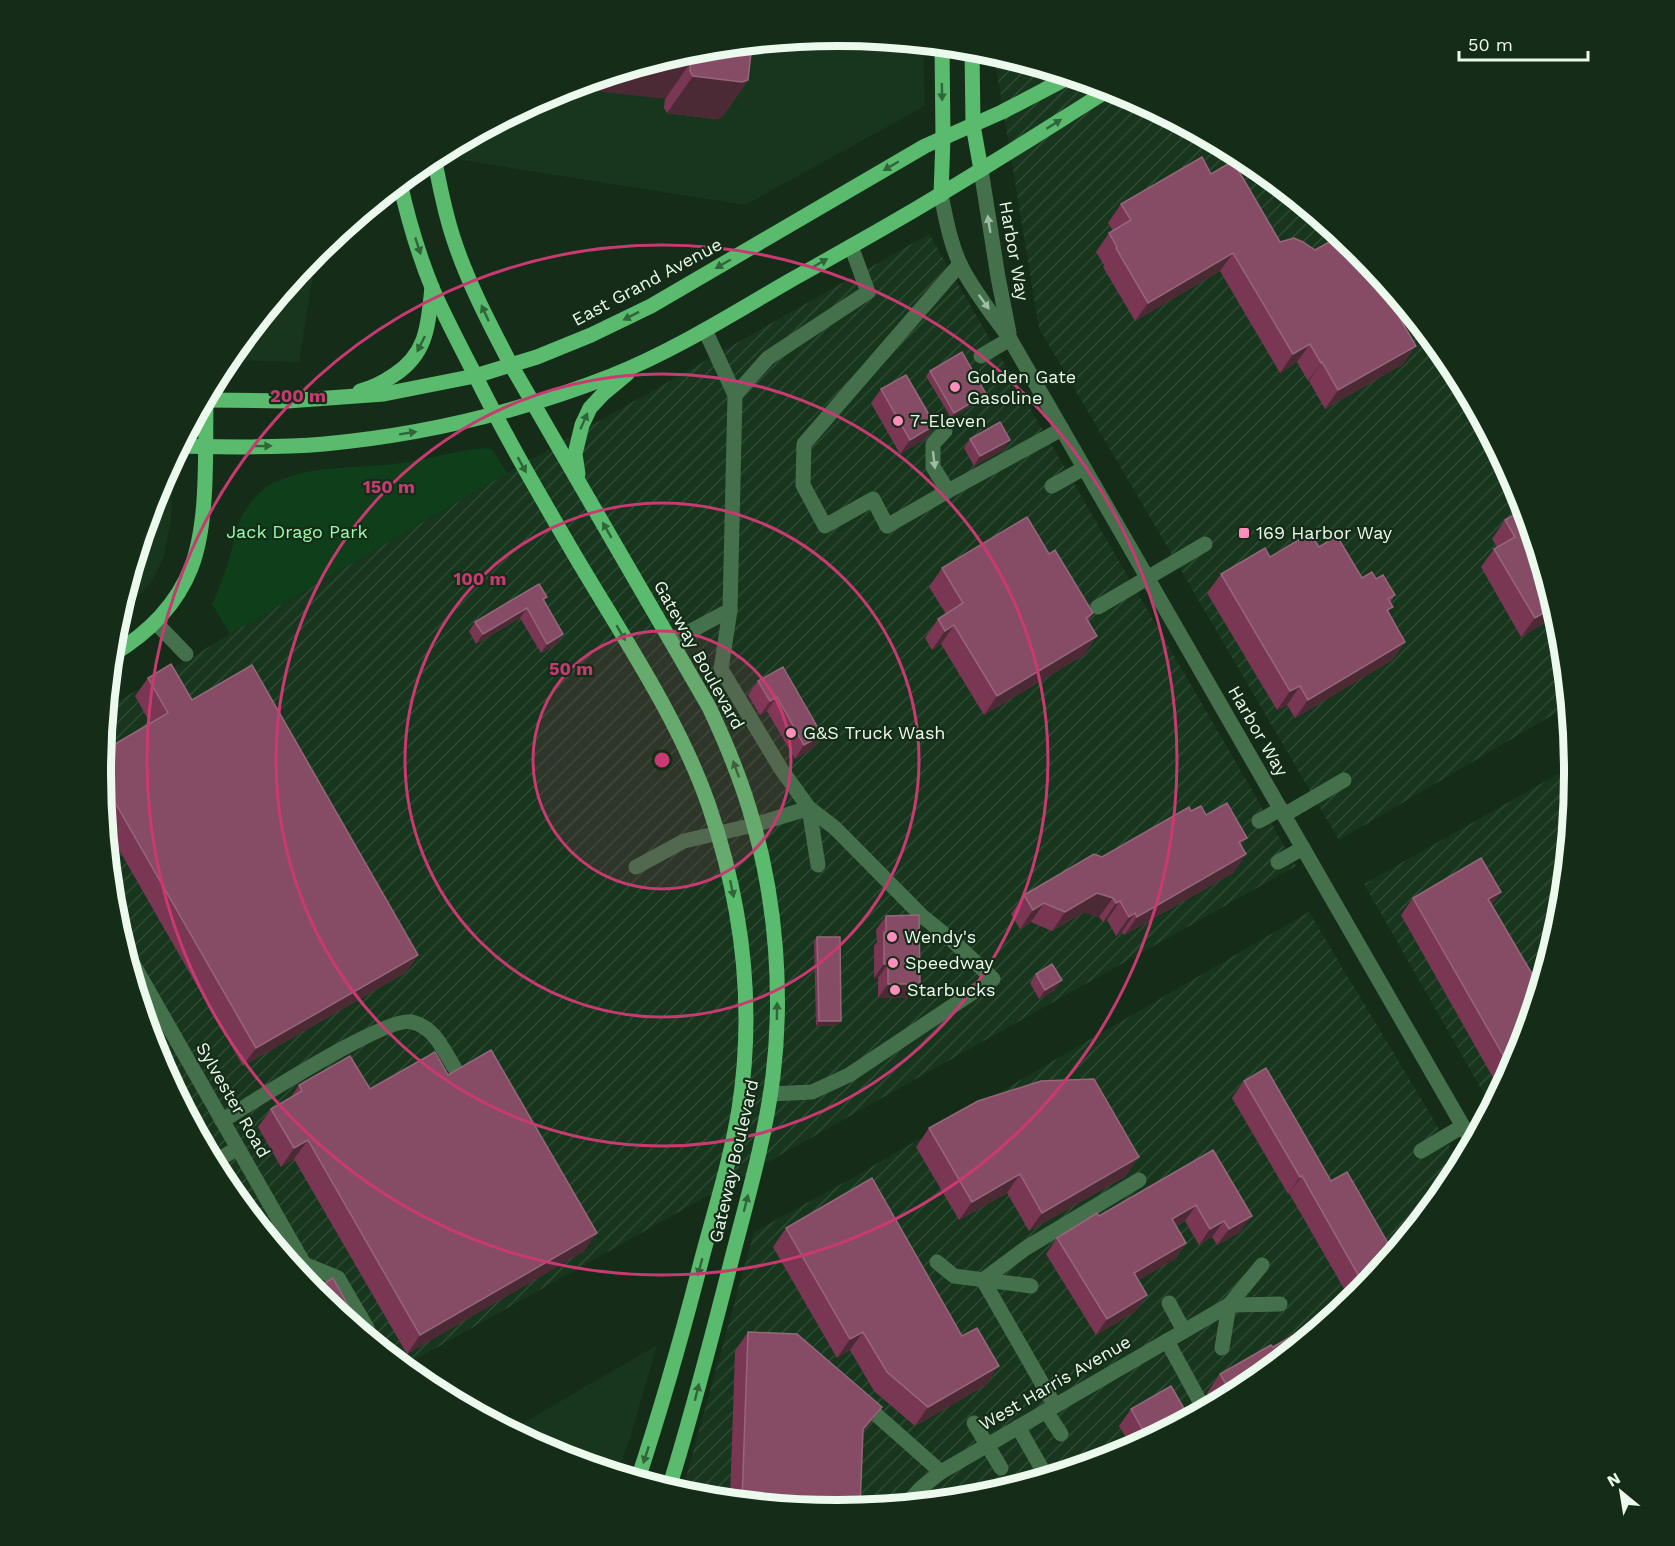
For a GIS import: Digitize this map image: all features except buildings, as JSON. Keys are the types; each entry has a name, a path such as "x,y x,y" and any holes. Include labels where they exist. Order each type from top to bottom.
{"main road":[{"path":"941,195 942,55"},
{"path":"972,59 974,125 981,170"},
{"name":"East Grand Avenue","path":"214,400 287,401 394,392 475,376 537,357 591,335 651,306 925,146 1002,112 1060,82"},
{"path":"189,446 257,447 323,444 423,430 494,414 585,386 642,363 705,330 941,195 1099,96"},
{"name":"Gateway Boulevard","path":"436,168 452,236 469,279 532,403 709,707 734,763 761,854 771,910 777,972 778,1007 770,1094 756,1163 693,1408 671,1480"},
{"name":"Gateway Boulevard","path":"402,192 432,287 494,414 665,709 685,751 708,803 732,886 744,972 745,1040 739,1109 676,1358 640,1472"},
{"path":"340,398 382,382 413,360 426,335 432,287"},
{"path":"587,497 578,474 575,454 582,425 590,408 603,394 642,363"},
{"name":"East Grand Avenue","path":"122,648 156,623 182,586 191,568 202,517 206,414"}],"street":[{"name":"Harbor Way","path":"981,170 1010,339"},
{"name":"Harbor Way","path":"941,195 948,230 960,264 974,289 1010,339 1468,1135"},
{"path":"735,395 768,358 868,292 851,246"},
{"path":"960,264 804,444 803,485 825,526 873,499 887,526 1062,429"},
{"path":"705,330 735,395 730,610 721,669 781,769 809,808 835,828 922,916 952,940 993,979 849,1075 812,1092 770,1094"},
{"path":"981,356 1010,339"},
{"path":"945,431 933,444 933,467 948,491"},
{"path":"1052,486 1084,468"},
{"path":"1098,607 1205,544"},
{"path":"672,641 730,610"},
{"path":"156,623 186,654"},
{"path":"1260,821 1344,780"},
{"path":"636,867 684,841 754,825 809,808"},
{"path":"809,808 818,864"},
{"path":"1278,862 1303,848"},
{"name":"Sylvester Road","path":"144,988 238,1148 294,1255"},
{"path":"222,1120 355,1042 380,1030 410,1021 428,1027 454,1067"},
{"path":"1420,1151 1463,1126"},
{"path":"221,1158 238,1148"},
{"path":"983,1280 1026,1248 1139,1180"},
{"path":"937,1262 954,1276 1031,1287"},
{"path":"1222,1348 1229,1305 1262,1265"},
{"path":"307,1269 338,1278 365,1325"},
{"path":"983,1280 1051,1408 1061,1434"},
{"path":"1169,1303 1184,1331"},
{"path":"1229,1305 1280,1304"},
{"name":"West Harris Avenue","path":"918,1495 921,1488 941,1472 1229,1305"},
{"path":"1167,1341 1200,1402"},
{"path":"847,1389 941,1472"},
{"path":"974,1423 1001,1468"},
{"path":"1018,1427 1042,1470"}],"shaded area":[{"path":"838,46 923,52 925,106 745,205 451,158 516,121 559,102 649,71 696,60 790,48"},
{"path":"995,64 1071,85 1116,102 1159,121 1201,144 1241,169 1317,227 1384,294 1442,369 1467,410 1509,495 1539,585 1550,631 1561,710 1339,840 1039,328"},
{"path":"929,234 1296,866 412,1361 358,1319 324,1287 261,1215 233,1177 208,1136 166,1051 136,961 117,868 111,773 115,703 507,473"},
{"path":"314,269 299,362 239,360 291,294"},
{"path":"172,484 171,521 163,558 155,576 132,603 150,539"},
{"path":"1564,771 1558,868 1550,915 1525,1007 1509,1051 1487,1098 1364,884"},
{"path":"1309,912 1455,1156 1414,1215 1384,1252 1317,1319 1241,1377 1201,1402 1159,1425 1116,1444 1026,1475 979,1486 885,1498 838,1500 790,1498 684,1483 754,1232 852,1178"},
{"path":"657,1345 620,1466 559,1444 518,1426"}],"green space":[{"name":"Jack Drago Park","path":"486,448 492,449 507,473 230,634 212,604 225,572 240,519 252,501 266,487 305,472 401,463"}],"place":[{"name":"Golden Gate Gasoline","path":"955,387"},
{"name":"7-Eleven","path":"898,421"},
{"name":"169 Harbor Way","path":"1244,533"},
{"name":"G&S Truck Wash","path":"791,733"},
{"name":"Wendy's","path":"892,937"},
{"name":"Speedway","path":"893,963"},
{"name":"Starbucks","path":"895,990"}]}
